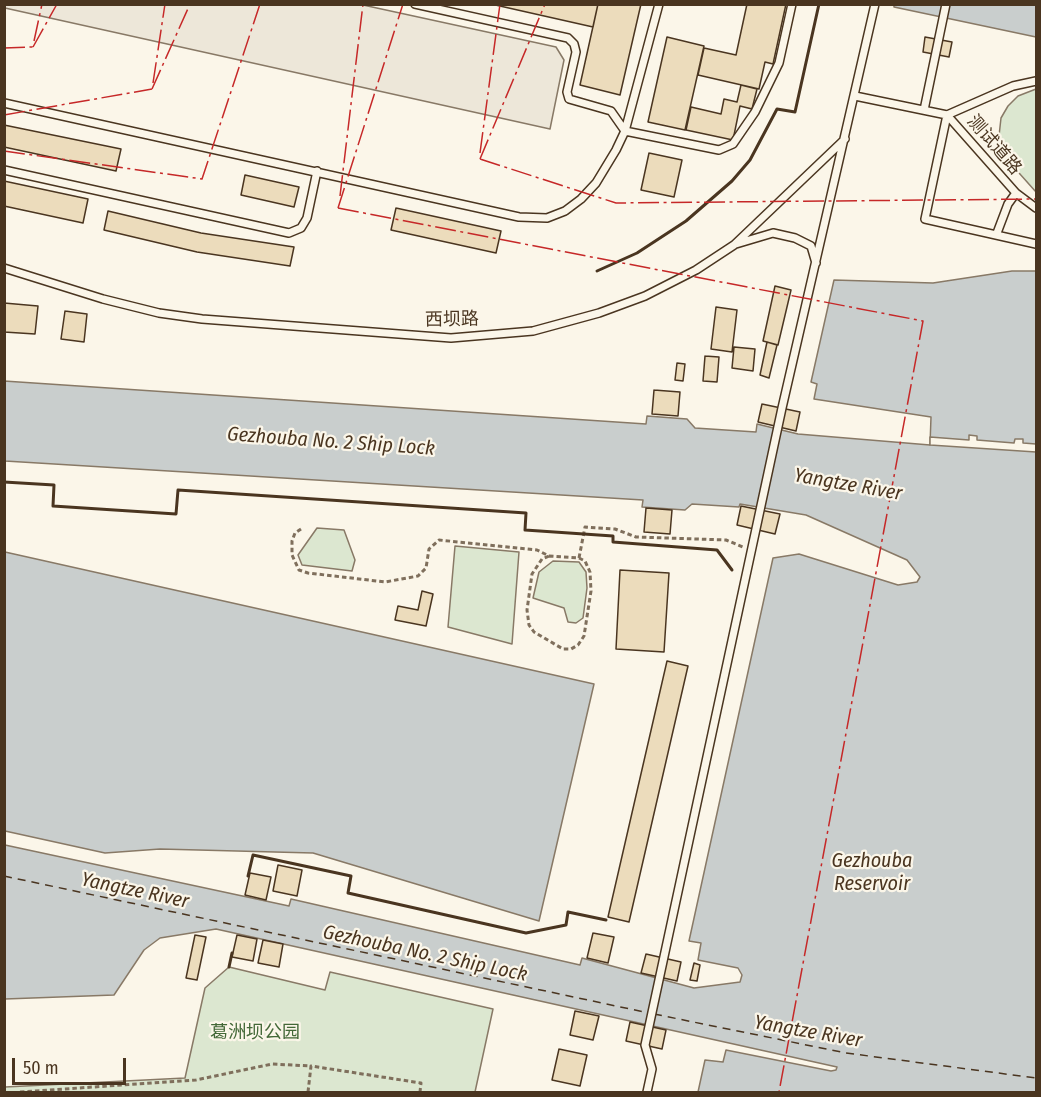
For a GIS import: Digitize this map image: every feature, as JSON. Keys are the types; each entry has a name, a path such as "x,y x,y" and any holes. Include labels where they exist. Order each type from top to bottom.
{"lane":[{"path":"415,4 567,38 574,44 576,52 567,92 569,99 611,111 626,131 719,150 733,144 755,112 778,63 792,4"},
{"path":"4,103 519,217 547,218 565,211 596,183 626,131 659,4"},
{"path":"647,1092 652,1069 645,1050 650,1025 777,429 846,138 875,4"},
{"path":"924,110 946,4"},
{"name":"测试道路","path":"1036,81 1013,86 948,115 1016,193 1036,208"},
{"path":"855,96 948,115 925,219 997,233 1036,244"},
{"name":"西坝路","path":"4,268 159,313 251,324 451,338 533,331 599,313 645,296 696,270 734,245 846,138"},
{"path":"4,170 289,233 301,228 307,218 317,171"},
{"path":"997,233 1008,204 1016,193"},
{"path":"734,245 772,232 795,238 810,246 816,264"}],"path":[{"path":"579,558 585,527 615,529 636,537 726,540 752,550"},
{"path":"301,529 295,533 292,541 292,555 299,570 386,582 418,576 426,568 429,549 439,540 537,550 549,556 579,558 585,561 590,572 591,591 584,636 578,645 563,649 534,632 528,618 532,574 542,559 549,556"},
{"path":"20,1092 196,1080 272,1064 311,1066 421,1083 420,1092"},
{"path":"308,1092 311,1066"}],"green space":[{"path":"1036,89 1036,192 1003,155 999,136 1001,118 1008,106 1018,96"},
{"path":"317,528 344,530 355,560 352,571 302,565 298,555"},
{"path":"455,546 519,552 512,644 448,627"},
{"path":"553,561 579,562 586,572 587,588 583,618 576,623 568,622 564,608 533,598 539,572"},
{"name":"葛洲坝公园","path":"229,967 325,990 330,972 493,1009 475,1092 5,1092 5,1087 185,1078 205,988"}],"shaded area":[{"path":"5,4 363,5 556,47 564,60 550,129 5,8"}],"water":[{"path":"894,4 1036,5 1036,37 894,7"},
{"name":"Gezhouba Reservoir","path":"1012,271 1036,271 1036,1092 698,1092 705,1060 723,1062 726,1050 831,1071 836,1070 837,1067 216,929 160,938 144,950 114,995 5,999 5,845 289,906 291,899 580,965 582,958 694,988 740,982 742,975 738,968 698,960 701,943 689,941 773,558 799,554 898,585 917,582 920,577 907,560 806,515 740,504 739,507 692,504 685,510 642,507 643,500 5,461 4,381 646,424 647,416 687,419 695,428 756,432 757,424 798,434 930,445 931,417 814,399 817,384 811,382 834,280 933,283"},
{"path":"5,552 594,684 539,921 313,853 160,849 105,853 5,831"}],"pier":[{"path":"969,435 977,436 977,440 1014,443 1015,439 1023,439 1023,443 1036,444 1036,452 930,445 930,437 969,440"}],"building":[{"path":"491,4 598,4 593,27"},
{"path":"598,4 641,4 620,95 580,85"},
{"path":"747,4 786,4 773,64 765,62 759,89 698,75 704,48 736,55"},
{"path":"667,37 704,46 685,130 648,122"},
{"path":"925,37 952,42 949,57 923,52"},
{"path":"741,85 757,89 752,109 740,106 733,140 686,130 691,107 721,114 724,99 737,102"},
{"path":"4,125 121,149 116,171 4,147"},
{"path":"649,153 682,160 674,197 641,190"},
{"path":"245,175 299,187 294,207 241,195"},
{"path":"4,181 88,199 83,223 4,206"},
{"path":"396,208 501,231 496,253 391,230"},
{"path":"108,211 201,233 294,247 290,266 197,252 104,230"},
{"path":"775,286 791,290 778,345 763,341"},
{"path":"4,303 38,306 35,334 4,332"},
{"path":"716,307 737,310 732,352 711,349"},
{"path":"65,311 87,314 84,342 61,339"},
{"path":"767,342 777,345 769,378 760,375"},
{"path":"734,347 755,349 753,371 732,368"},
{"path":"705,356 719,357 717,382 703,381"},
{"path":"677,363 685,364 683,381 675,380"},
{"path":"654,390 680,392 678,416 652,414"},
{"path":"762,404 800,412 796,431 758,422"},
{"path":"741,506 780,514 775,534 737,525"},
{"path":"646,508 672,510 670,534 644,532"},
{"path":"620,570 669,573 664,652 616,649"},
{"path":"422,591 433,594 426,626 395,620 398,606 418,610"},
{"path":"667,661 688,666 629,922 608,917"},
{"path":"278,865 302,870 297,896 273,891"},
{"path":"250,873 271,877 266,900 245,895"},
{"path":"593,933 614,937 608,963 587,958"},
{"path":"195,935 206,937 197,980 186,978"},
{"path":"237,935 257,939 253,961 232,957"},
{"path":"263,940 283,944 279,967 258,963"},
{"path":"646,954 681,962 677,981 641,973"},
{"path":"694,963 700,965 697,981 690,980"},
{"path":"575,1011 599,1016 593,1040 570,1035"},
{"path":"630,1022 666,1030 662,1049 626,1041"},
{"path":"559,1049 587,1055 580,1086 552,1080"}],"ferry route":[{"path":"4,876 649,1013"},
{"path":"654,1014 846,1053 1036,1078"}],"wall":[{"path":"597,271 637,253 686,221 732,181 750,160 777,109 795,112 819,4"},
{"path":"4,482 54,485 53,506 176,514 178,490 526,513 525,530 613,536 613,542 717,550 732,570"},
{"path":"248,876 253,855 351,876 348,893 526,933 566,925 568,912 606,920"},
{"path":"229,967 232,953"}],"power":[{"path":"34,41 42,4"},
{"path":"33,47 57,4"},
{"path":"153,83 165,4"},
{"path":"152,89 190,4"},
{"path":"4,151 202,179 260,4"},
{"path":"340,196 363,4"},
{"path":"338,208 403,4"},
{"path":"480,153 500,4"},
{"path":"480,159 545,4"},
{"path":"4,48 33,47"},
{"path":"4,115 152,89"},
{"path":"480,159 616,203 1036,199"},
{"path":"338,208 923,321 779,1092"}],"water label":[{"name":"Gezhouba No. 2 Ship Lock","path":"331,442"},
{"name":"Yangtze River","path":"848,485"},
{"name":"Yangtze River","path":"135,891"},
{"name":"Gezhouba No. 2 Ship Lock","path":"425,954"},
{"name":"Yangtze River","path":"808,1032"}]}
